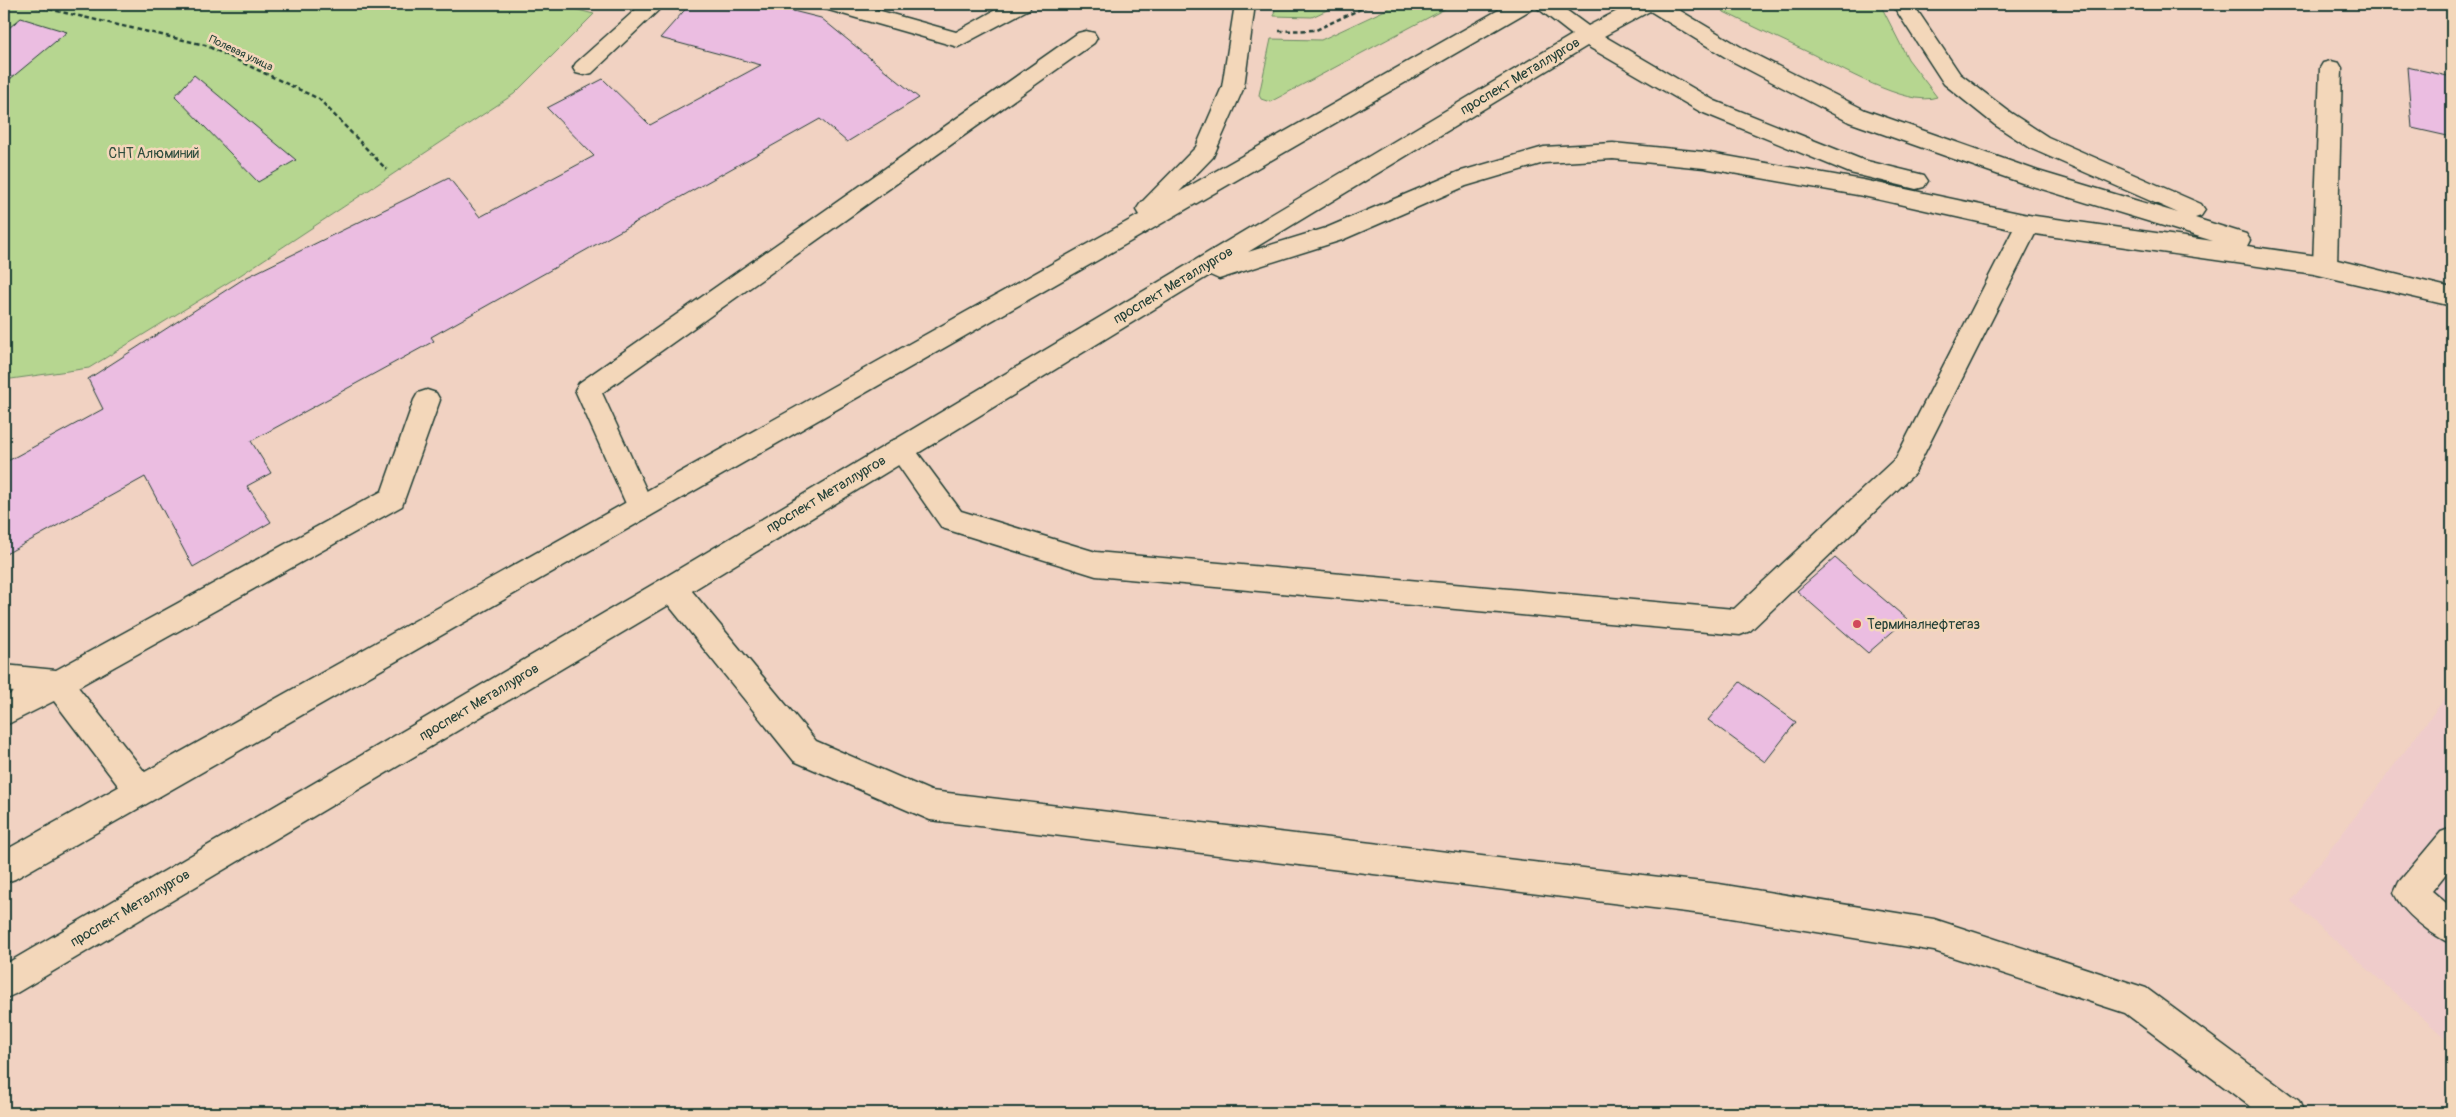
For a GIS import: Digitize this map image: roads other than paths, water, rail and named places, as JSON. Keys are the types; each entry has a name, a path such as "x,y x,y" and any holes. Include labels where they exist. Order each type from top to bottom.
{"main road":[{"path":"584,68 655,4"},
{"path":"832,4 958,40 1022,4"},
{"path":"1125,234 1205,151 1233,87 1245,4"},
{"path":"4,868 1125,234 1525,4"},
{"path":"1544,4 1587,36 1707,106 1858,167 2028,208 2325,266"},
{"name":"проспект Металлургов","path":"4,982 672,588 1587,36 1647,4"},
{"path":"1654,4 1738,55 1858,116 2030,177 2325,266 2452,298"},
{"path":"1902,4 1952,79 2003,119 2040,143 2100,171 2325,266"},
{"path":"641,507 588,390 1086,38"},
{"path":"2325,266 2331,68"},
{"path":"1176,284 1334,234 1458,180 1544,155 1614,151 1704,160 1863,188 2028,224 2325,266"},
{"path":"900,450 952,520 1096,564 1740,622 1904,466 2028,224"},
{"path":"4,713 393,498 427,400"},
{"path":"672,588 805,751 930,806 1719,900 1934,935 2134,1000 2287,1113"},
{"path":"4,678 58,683 140,790"},
{"path":"2452,843 2410,894 2452,928"}],"place":[{"name":"Терминалнефтегаз","path":"1857,624"}],"park label":[{"name":"СНТ Алюминий","path":"154,153"}]}
